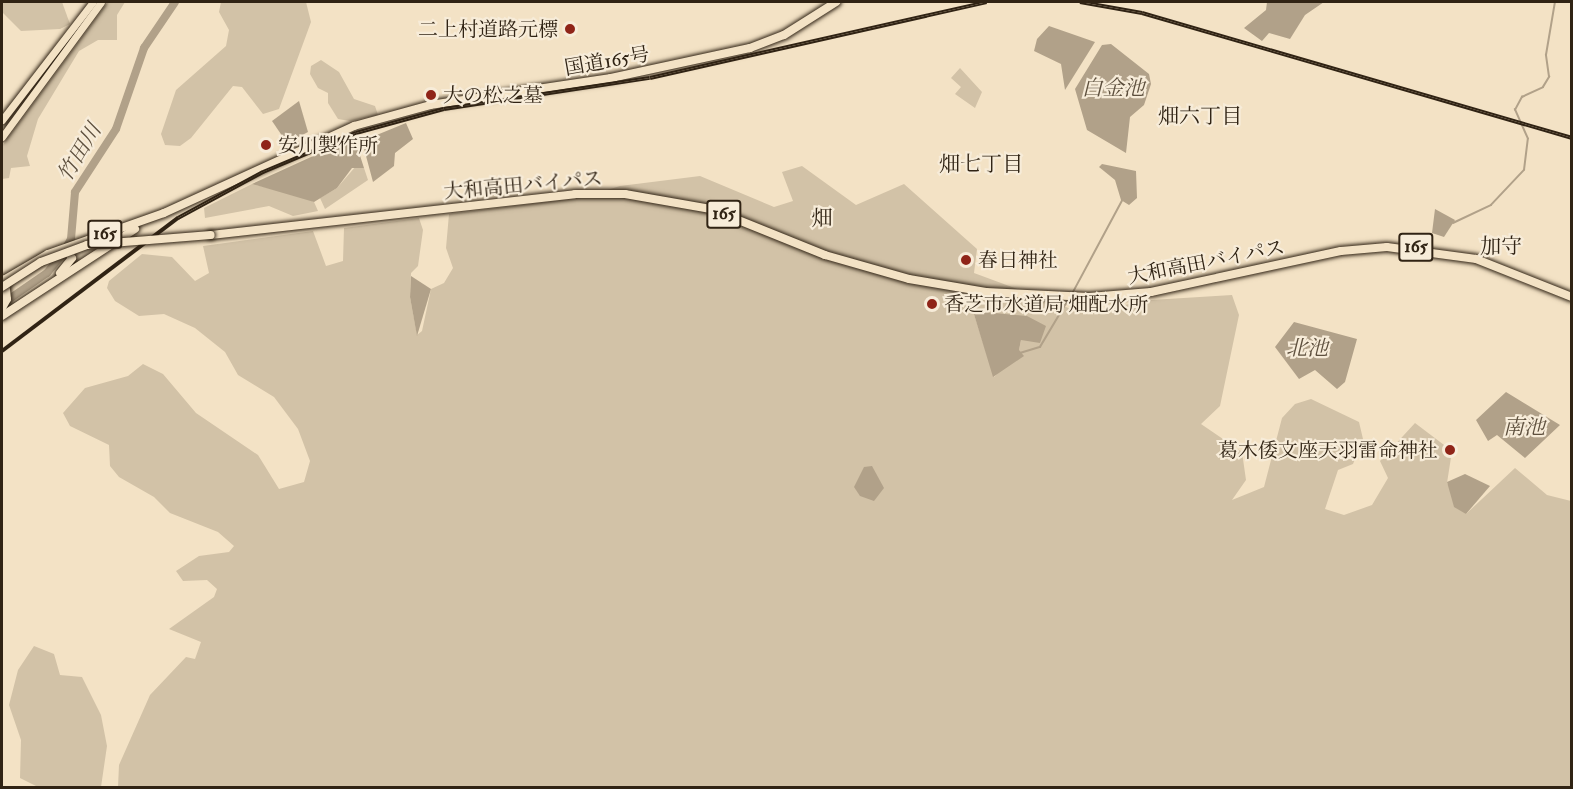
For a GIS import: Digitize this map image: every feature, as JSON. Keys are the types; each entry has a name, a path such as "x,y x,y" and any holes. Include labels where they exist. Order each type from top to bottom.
{"highway":[{"name":"国道165号","path":"2,282 60,249 164,213 301,148 387,116 676,66 750,48 793,30 836,2"},
{"name":"国道165号","path":"2,316 120,236 207,193"},
{"name":"大和高田バイパス","path":"2,282 41,262 87,245 211,235 575,194 625,194 711,208 825,255 909,279 986,292 1121,295 1227,279 1341,250 1418,247 1476,259 1572,297"},
{"name":"165","path":"22,301 70,262 70,251 60,249"},
{"path":"2,282 5,304"}],"main road":[{"path":"2,120 93,2"},
{"path":"2,137 101,2"}],"shaded area":[{"path":"2,2 62,2 70,24 60,29 21,31 2,12"},
{"path":"108,2 125,2 117,15 117,40 98,40 79,51 38,119 27,156 30,166 11,168 9,178 2,179 2,146"},
{"path":"221,2 306,2 311,22 279,109 263,114 242,87 233,86 191,138 180,146 165,145 161,134 176,90 226,46 229,30 219,12"},
{"path":"321,60 339,72 354,99 375,106 378,115 350,121 338,119 328,103 328,93 318,88 310,74 311,66"},
{"path":"960,68 982,92 975,108 955,94 961,87 951,78"},
{"path":"356,166 364,168 368,180 325,209 320,198 337,188"},
{"path":"802,166 856,205 904,184 977,249 974,273 1082,313 1151,300 1232,295 1239,315 1220,406 1201,424 1242,452 1246,480 1232,500 1264,487 1282,418 1295,404 1311,399 1359,422 1363,439 1353,464 1338,470 1325,509 1344,515 1372,505 1388,478 1380,461 1415,423 1452,451 1447,483 1466,514 1515,468 1547,495 1571,501 1571,787 118,787 119,765 150,695 186,657 195,659 201,642 169,629 214,597 217,589 207,580 183,581 176,571 199,556 229,552 234,546 218,532 170,513 154,497 119,477 110,466 109,445 70,426 63,413 85,388 128,376 143,364 163,374 196,413 258,455 279,489 304,482 310,461 298,429 274,397 238,375 225,352 195,328 164,314 139,316 115,301 107,288 109,281 142,254 172,257 195,281 209,273 203,246 313,231 326,266 343,261 344,228 419,218 423,230 418,266 411,273 410,297 417,335 422,331 431,289 444,283 453,268 446,248 449,214 585,197 620,186 700,176 774,207 793,201 782,172","holes":["973,311 1021,340 1019,350 994,377"]},
{"path":"252,184 301,196 314,202 318,211 293,216 269,206 205,218 204,208"},
{"path":"34,646 54,654 60,675 82,677 101,715 107,746 101,787 38,787 20,778 21,740 9,705 18,670"}],"water":[{"path":"1267,2 1324,2 1305,15 1290,39 1269,33 1262,41 1244,28 1266,10"},
{"path":"1049,26 1095,42 1065,90 1061,64 1034,51 1037,39"},
{"name":"白金池","path":"1111,44 1149,74 1151,84 1144,105 1130,117 1126,153 1087,130 1075,89 1102,45"},
{"path":"299,101 308,132 287,143 272,121"},
{"path":"406,123 413,139 395,153 394,166 373,182 362,141"},
{"path":"346,141 356,143 364,168 352,168 337,188 314,202 252,184"},
{"path":"1102,164 1136,171 1137,198 1129,205 1121,200 1115,180 1099,167"},
{"path":"1435,209 1455,220 1444,237 1432,233"},
{"path":"411,276 431,289 417,336 410,297"},
{"path":"973,311 1027,316 1046,326 1040,343 1021,340 1019,350 1024,356 993,377"},
{"name":"北池","path":"1294,322 1357,339 1345,382 1337,389 1315,370 1299,379 1275,347"},
{"name":"南池","path":"1506,392 1560,425 1525,458 1497,435 1488,441 1476,420"},
{"path":"872,466 884,488 874,501 860,496 854,487 864,467"},
{"path":"1465,474 1490,486 1466,514 1454,507 1447,482"}],"waterway":[{"name":"竹田川","path":"2,304 47,273 64,252 71,239 75,192 116,129 144,48 175,2"},
{"path":"1453,223 1491,205 1524,170 1528,139 1515,110 1522,97 1543,87 1549,77 1546,55 1555,2"},
{"path":"1072,294 1123,199"},
{"path":"1020,353 1040,347 1068,300"}],"railway":[{"path":"2,351 178,218 263,172 356,133 444,109 650,78 987,2"},
{"path":"1080,2 1142,13 1572,138"}],"place":[{"name":"二上村道路元標","path":"570,29"},
{"name":"大の松之墓","path":"431,95"},
{"name":"安川製作所","path":"266,145"},
{"name":"春日神社","path":"966,260"},
{"name":"香芝市水道局 畑配水所","path":"932,304"},
{"name":"葛木倭文座天羽雷命神社","path":"1450,450"}],"district":[{"name":"畑六丁目","path":"1200,117"},
{"name":"畑七丁目","path":"981,165"},
{"name":"畑","path":"822,219"},
{"name":"加守","path":"1501,247"}]}
